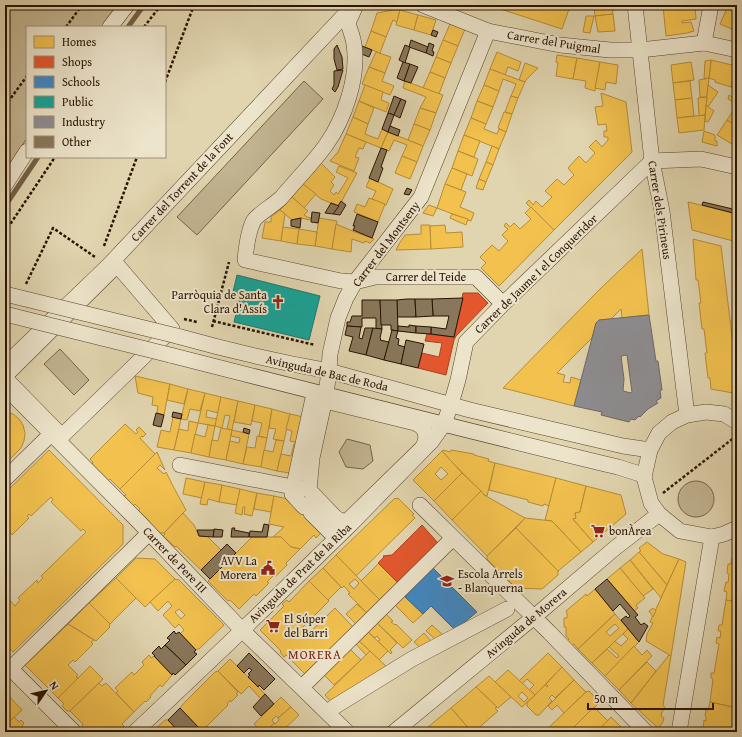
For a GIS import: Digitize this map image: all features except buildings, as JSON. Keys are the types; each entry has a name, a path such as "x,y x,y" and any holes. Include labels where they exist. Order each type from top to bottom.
{"street":[{"path":"111,26 127,5"},
{"path":"237,258 247,245 255,219 281,198 327,144 339,122 350,94 354,77 354,43 348,23 355,5"},
{"name":"Carrer del Torrent de la Font","path":"5,365 108,266 355,5"},
{"name":"Carrer del Puigmal","path":"423,5 488,31 560,45 610,50 640,50 704,43 737,50"},
{"name":"Carrer dels Pirineus","path":"635,5 652,161 662,211 687,415"},
{"path":"704,43 711,5"},
{"name":"Carrer del Montseny","path":"325,397 330,354 338,318 346,298 355,282 421,197 488,31"},
{"path":"5,184 26,152"},
{"path":"652,161 701,158 737,167"},
{"name":"Carrer de Jaume I el Conqueridor","path":"451,404 466,342 503,304 652,161"},
{"name":"Carrer del Teide","path":"237,258 341,281 355,282 374,277 476,277 503,304"},
{"path":"5,479 57,435 172,329 117,265 5,376 6,379 57,435"},
{"name":"Avinguda de Bac de Roda","path":"5,294 213,346 329,371 470,410 588,438 650,450"},
{"name":"Avinguda de Bac de Roda","path":"5,314 170,355 325,397 444,424 618,467 640,474 644,477"},
{"name":"Carrer de Pere III","path":"5,387 57,435 242,630 347,732"},
{"path":"325,397 415,423 422,427 426,433 426,441 422,448 348,524 336,532 330,532 311,513 312,512 306,505 304,507 292,494 302,489 313,398 325,397"},
{"name":"Avinguda de Prat de la Riba","path":"135,732 242,630 432,441 444,424 451,404"},
{"path":"737,422 724,414 706,412 687,415 672,422 659,433 650,450 644,477 651,503 659,514 680,531 712,537 724,534 737,528"},
{"path":"180,465 302,489"},
{"path":"420,505 534,617 646,732"},
{"name":"Avinguda de Morera","path":"394,732 615,548 659,514"},
{"path":"74,732 7,669 149,533"},
{"path":"679,732 712,537"},
{"path":"302,687 453,538"},
{"path":"334,707 412,659 507,609"}],"path":[{"path":"67,26 82,5"},
{"path":"145,26 161,5"},
{"path":"166,79 194,5"},
{"path":"5,106 26,77"},
{"path":"5,232 53,158"},
{"path":"102,252 137,158"},
{"path":"24,289 53,228 99,260"},
{"path":"212,327 237,258"},
{"path":"214,321 315,345"},
{"path":"660,496 737,435"}],"shaded area":[{"path":"5,5 119,5 105,26 26,26 26,140 5,171"},
{"path":"304,81 323,99 197,235 177,217"},
{"path":"60,349 89,380 74,395 44,364"},
{"path":"347,439 370,445 373,461 363,469 346,467 339,452"},
{"path":"696,481 706,484 711,489 714,499 711,509 706,514 696,517 686,514 681,509 678,499 681,489 686,484"}],"waterway":[{"path":"129,26 144,5"},
{"path":"5,206 37,158"}],"place":[{"name":"Parròquia de Santa Clara d'Assís","path":"278,302"},
{"name":"bonÀrea","path":"598,531"},
{"name":"AVV La Morera","path":"268,568"},
{"name":"Escola Arrels - Blanquerna","path":"447,581"},
{"name":"El Súper del Barri","path":"273,626"}],"district":[{"name":"MORERA","path":"315,654"}]}
